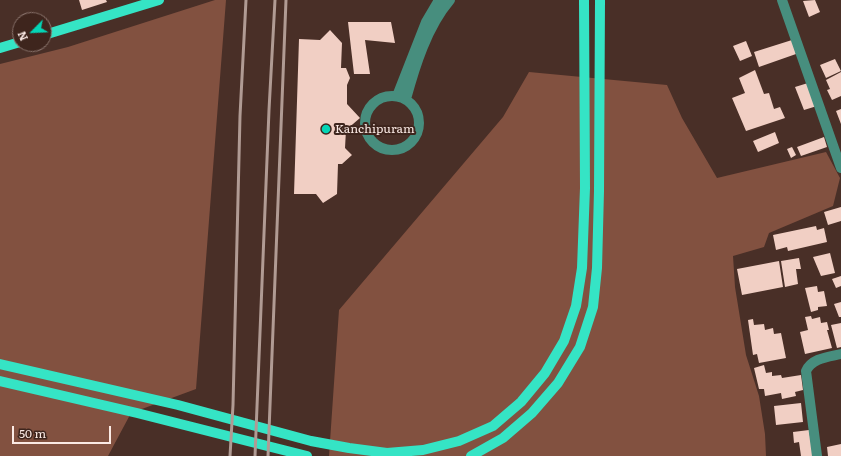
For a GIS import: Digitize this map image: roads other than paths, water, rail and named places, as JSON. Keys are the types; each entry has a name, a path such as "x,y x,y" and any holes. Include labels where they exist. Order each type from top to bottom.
{"main road":[{"path":"0,364 178,405 311,441 364,450 388,453 423,450 459,441 493,426 521,402 545,374 564,341 576,306 582,268 585,188 584,0"},
{"path":"471,456 503,438 532,413 558,383 580,348 593,307 597,268 598,230 601,31 600,0"},
{"path":"52,33 155,1"},
{"path":"0,48 12,44"},
{"path":"0,381 137,413 307,456"}],"street":[{"path":"401,98 426,22 439,0"},
{"path":"401,98 410,83 427,38 437,18 450,0"},
{"path":"782,0 841,168"},
{"path":"385,96 401,98 411,103 416,111 419,119 419,128 416,136 411,143 395,151 378,147 371,141 366,133 364,124 365,114 370,106 385,96"},
{"path":"817,456 806,371 808,366 819,358 841,354"}],"railway":[{"path":"230,456 233,405 240,116 246,0"},
{"path":"255,456 275,0"},
{"path":"268,456 286,0"}],"place":[{"name":"Kanchipuram","path":"326,129"}]}
